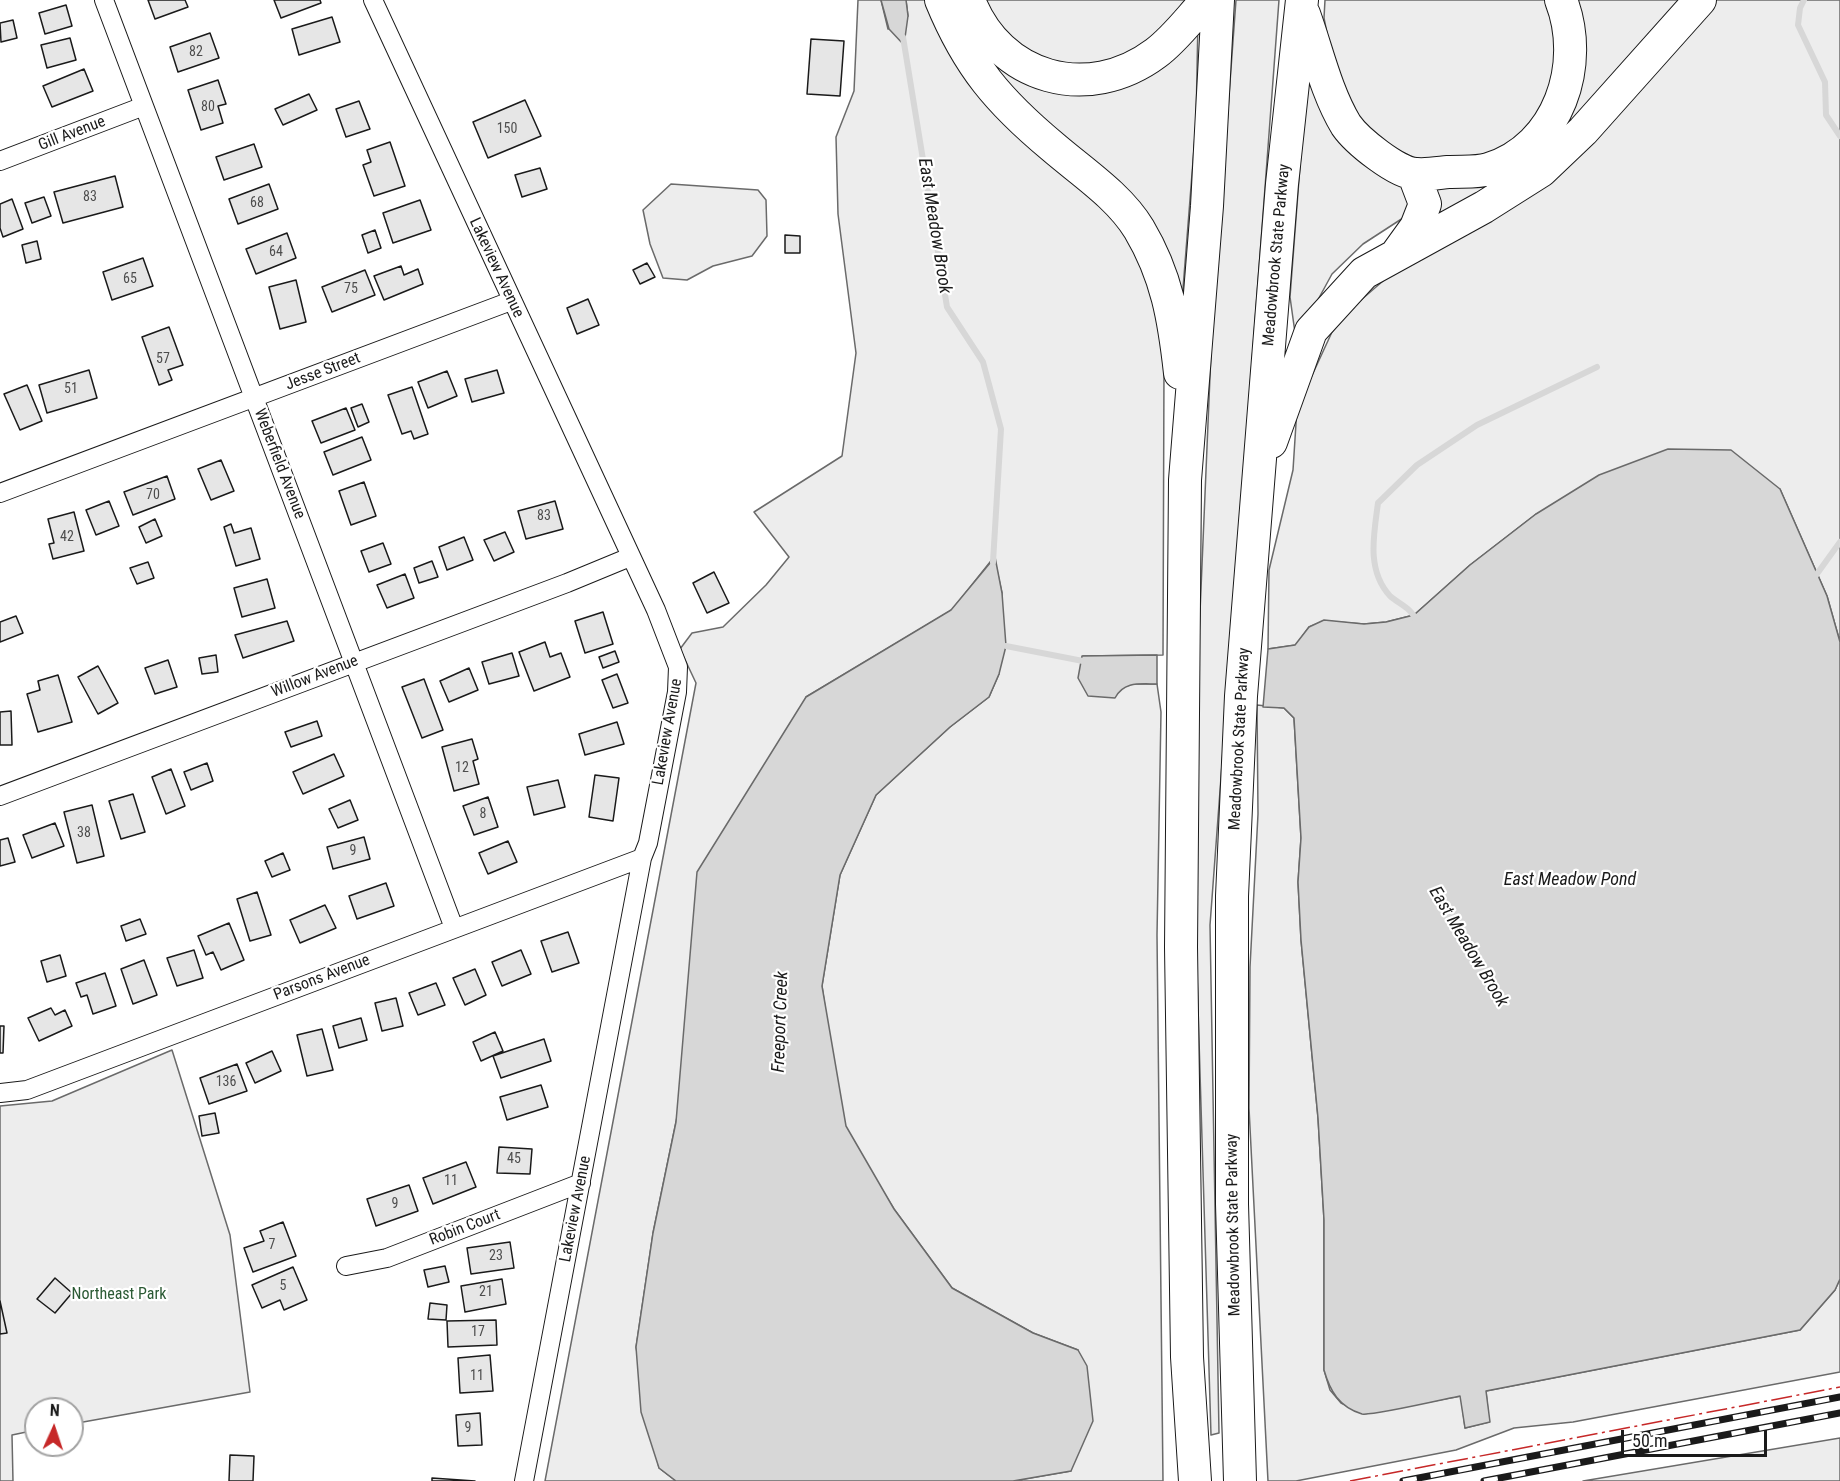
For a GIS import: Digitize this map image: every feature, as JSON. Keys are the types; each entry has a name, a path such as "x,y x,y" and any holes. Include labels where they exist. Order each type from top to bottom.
{"highway":[{"path":"941,0 962,47 999,98 1102,187 1138,227 1158,265 1173,313 1187,446"},
{"path":"969,0 985,31 1007,55 1035,73 1060,79 1095,80 1120,73 1156,53 1207,0"},
{"path":"1194,1476 1187,1357 1181,947 1187,446 1207,206 1218,0"},
{"path":"1302,3 1329,85 1347,126 1374,153 1414,175 1488,169 1516,155 1536,140 1557,111 1570,74 1570,33 1561,0"},
{"path":"1259,470 1289,396 1311,331 1364,273 1484,207 1541,171 1583,131 1700,0"},
{"name":"Meadowbrook State Parkway","path":"1240,1471 1233,1204 1231,919 1241,696 1282,184 1302,3"},
{"path":"1397,253 1416,227 1425,204 1414,175"}],"street":[{"name":"Weberfield Avenue","path":"104,0 454,928"},
{"name":"Lakeview Avenue","path":"373,0 656,610 678,668 672,716 648,843 642,858 524,1481"},
{"name":"Gill Avenue","path":"0,161 144,106"},
{"name":"Jesse Street","path":"0,492 511,301"},
{"name":"Willow Avenue","path":"0,796 630,557"},
{"name":"Parsons Avenue","path":"0,1093 27,1090 642,858"},
{"name":"Robin Court","path":"346,1266 387,1258 581,1183"}],"shaded area":[{"path":"858,0 881,0 888,29 908,16 906,0 933,0 1118,215 1152,281 1164,364 1163,655 1083,656 1119,689 1132,684 1157,684 1161,712 1157,935 1163,1481 1013,1481 1071,1471 1078,1350 1033,1333 952,1288 894,1209 842,1126 822,986 840,875 876,795 950,727 989,697 999,674 1002,593 994,557 952,610 806,697 677,1117 653,1233 636,1347 659,1468 676,1481 545,1481 696,683 680,649 692,633 723,627 766,585 789,557 754,512 842,456 856,353 838,214 836,137 854,91"},
{"path":"959,0 1068,89 1198,19 1196,123 1181,314 1159,237 982,66"},
{"path":"982,0 1186,0 1158,37 1109,67 1055,68 1015,48"},
{"path":"1236,0 1279,0 1210,925 1219,1433 1211,1435 1196,941 1199,636 1212,329"},
{"path":"1325,0 1549,0 1561,38 1550,103 1510,146 1461,167 1413,162 1364,133 1338,88 1324,18"},
{"path":"1570,0 1688,0 1549,150 1430,223 1427,182 1562,121"},
{"path":"1713,0 1840,0 1840,642 1827,596 1780,489 1536,514 1470,565 1414,615 1386,622 1364,624 1324,621 1309,627 1296,645 1268,649 1269,570 1293,470 1297,408 1332,332 1354,306 1405,262 1466,231"},
{"path":"1309,48 1320,88 1414,189 1403,218 1363,244 1332,274 1296,340 1290,297"},
{"path":"671,184 758,190 766,200 767,236 752,256 713,266 687,280 663,278 650,244 643,210"},
{"path":"1257,705 1284,708 1294,718 1301,838 1298,882 1301,940 1318,1118 1324,1220 1324,1370 1330,1390 1341,1403 1364,1414 1461,1396 1465,1428 1489,1422 1486,1391 1800,1330 1835,1290 1840,1279 1840,1372 1573,1422 1514,1428 1456,1450 1296,1481 1268,1481 1249,1108 1250,967 1258,814"},
{"name":"Northeast Park","path":"172,1050 230,1235 250,1392 84,1422 84,1397 24,1397 24,1432 12,1435 13,1481 0,1481 0,1106 52,1101"},
{"path":"1840,1438 1840,1481 1583,1481"}],"water":[{"path":"881,0 906,0 908,16 904,45 889,29"},
{"name":"East Meadow Pond","path":"1668,449 1731,450 1780,489 1827,596 1840,642 1840,1279 1835,1290 1800,1330 1486,1391 1490,1422 1465,1428 1460,1396 1362,1414 1341,1403 1329,1385 1324,1370 1324,1220 1318,1118 1301,940 1298,882 1301,838 1294,718 1284,708 1263,707 1268,649 1295,645 1309,627 1324,620 1364,624 1386,622 1414,615 1470,565 1536,514 1599,475"},
{"name":"Freeport Creek","path":"995,557 1002,593 1006,646 999,674 989,697 950,727 876,795 840,875 822,986 846,1126 894,1209 952,1288 1033,1333 1078,1350 1087,1366 1093,1421 1071,1471 1013,1481 676,1481 659,1468 641,1412 636,1347 653,1233 676,1122 697,872 806,697 951,610"},
{"path":"1157,655 1157,684 1128,686 1115,698 1088,696 1078,678 1082,656"}],"building":[{"path":"148,0 185,0 188,7 155,19"},
{"path":"274,0 320,0 321,3 281,18"},
{"path":"66,5 72,26 45,34 39,13"},
{"path":"332,17 340,42 299,55 292,29"},
{"path":"13,20 17,38 1,42 0,23"},
{"path":"210,33 219,58 178,72 170,47"},
{"path":"70,38 76,60 47,68 41,45"},
{"path":"811,39 844,41 840,96 807,94"},
{"path":"84,69 93,91 52,107 43,86"},
{"path":"218,80 226,104 218,106 223,123 201,130 188,90"},
{"path":"309,94 317,110 283,125 275,109"},
{"path":"525,100 541,136 488,158 473,122"},
{"path":"359,101 370,129 346,137 336,109"},
{"path":"390,142 405,186 374,196 363,165 371,162 367,150"},
{"path":"254,144 262,167 224,180 216,157"},
{"path":"540,168 547,189 522,197 515,175"},
{"path":"115,176 123,207 63,223 54,192"},
{"path":"269,184 278,209 238,224 229,199"},
{"path":"44,197 51,216 32,223 25,203"},
{"path":"12,199 23,229 3,237 0,228 0,204"},
{"path":"420,200 431,230 393,243 383,213"},
{"path":"375,230 381,248 368,253 362,235"},
{"path":"287,233 296,258 256,274 246,249"},
{"path":"785,235 800,236 800,253 785,253"},
{"path":"37,241 41,259 26,263 22,245"},
{"path":"143,258 153,286 112,300 103,272"},
{"path":"647,263 655,277 640,284 633,270"},
{"path":"401,266 404,275 418,269 423,284 384,300 374,276"},
{"path":"365,270 375,295 332,312 322,287"},
{"path":"296,280 306,322 280,329 269,287"},
{"path":"588,299 599,325 577,334 567,308"},
{"path":"169,327 183,365 168,370 172,380 159,385 142,337"},
{"path":"89,370 97,398 47,413 39,385"},
{"path":"497,370 504,393 472,402 465,379"},
{"path":"447,371 457,396 428,408 418,382"},
{"path":"27,385 42,421 20,430 4,394"},
{"path":"412,387 428,434 414,439 411,431 402,434 388,395"},
{"path":"362,404 369,422 358,427 351,408"},
{"path":"346,408 355,430 321,443 312,421"},
{"path":"362,437 371,460 333,475 324,452"},
{"path":"221,460 234,491 211,500 198,469"},
{"path":"167,476 175,499 133,515 124,492"},
{"path":"364,482 376,516 351,525 339,491"},
{"path":"109,501 119,526 96,535 86,510"},
{"path":"555,501 563,529 526,539 518,511"},
{"path":"74,512 84,551 53,559 49,544 54,543 48,519"},
{"path":"155,519 162,536 146,543 139,527"},
{"path":"231,524 234,533 251,528 260,559 236,566 224,527"},
{"path":"505,532 514,552 494,561 484,540"},
{"path":"464,537 473,560 447,570 439,547"},
{"path":"383,543 391,564 369,572 361,551"},
{"path":"432,561 438,577 419,583 414,568"},
{"path":"148,562 154,578 137,584 130,568"},
{"path":"714,572 729,603 707,613 693,583"},
{"path":"405,574 414,598 387,608 377,585"},
{"path":"267,579 275,608 242,617 234,588"},
{"path":"603,612 613,644 585,653 575,621"},
{"path":"16,616 23,633 0,642 0,622"},
{"path":"287,621 294,641 243,658 235,635"},
{"path":"545,642 550,657 561,653 570,677 534,691 519,652"},
{"path":"615,651 619,662 603,668 599,657"},
{"path":"512,653 519,676 489,684 482,662"},
{"path":"216,655 218,672 202,674 199,658"},
{"path":"168,660 177,687 155,694 145,668"},
{"path":"98,666 118,703 98,714 78,677"},
{"path":"469,668 478,690 449,702 440,681"},
{"path":"617,674 628,703 613,708 602,680"},
{"path":"58,675 72,722 38,732 27,694 40,690 38,681"},
{"path":"424,679 443,730 422,738 402,687"},
{"path":"11,711 12,745 0,745 0,712"},
{"path":"317,721 322,736 291,747 285,732"},
{"path":"617,722 624,744 585,755 579,734"},
{"path":"472,739 478,759 473,761 479,784 454,791 442,747"},
{"path":"334,754 344,776 303,794 293,772"},
{"path":"207,763 213,781 191,790 184,772"},
{"path":"171,769 185,806 166,814 152,777"},
{"path":"595,775 619,778 613,821 589,817"},
{"path":"558,780 565,807 534,815 527,787"},
{"path":"133,794 145,832 121,839 109,801"},
{"path":"488,797 498,827 474,835 463,806"},
{"path":"350,800 358,820 338,828 329,809"},
{"path":"92,805 104,856 77,863 64,812"},
{"path":"55,823 64,846 32,858 23,835"},
{"path":"364,837 370,859 333,869 327,847"},
{"path":"8,838 15,862 0,866 0,840"},
{"path":"508,841 517,862 488,874 479,853"},
{"path":"283,853 290,870 272,877 265,861"},
{"path":"386,883 394,906 357,919 349,896"},
{"path":"257,892 271,935 250,941 237,899"},
{"path":"325,905 336,928 300,943 290,920"},
{"path":"140,919 146,934 126,941 121,926"},
{"path":"229,923 244,960 221,970 213,952 206,955 198,936"},
{"path":"568,932 579,963 552,972 541,941"},
{"path":"194,950 203,978 177,986 167,958"},
{"path":"521,950 531,974 502,986 492,962"},
{"path":"60,955 66,976 47,982 41,961"},
{"path":"144,960 157,995 133,1004 121,969"},
{"path":"475,969 486,995 465,1005 453,978"},
{"path":"105,973 116,1006 93,1014 87,995 81,997 76,983"},
{"path":"436,983 445,1005 418,1015 409,993"},
{"path":"396,998 403,1026 382,1031 375,1003"},
{"path":"51,1008 55,1015 65,1010 72,1026 39,1041 28,1018"},
{"path":"361,1018 367,1040 339,1048 333,1026"},
{"path":"0,1026 4,1026 3,1053 0,1053"},
{"path":"322,1029 333,1070 307,1076 297,1035"},
{"path":"495,1032 503,1051 481,1061 473,1042"},
{"path":"544,1039 551,1061 501,1078 493,1056"},
{"path":"272,1051 281,1071 255,1083 246,1063"},
{"path":"237,1064 247,1091 209,1104 200,1078"},
{"path":"541,1085 548,1107 507,1120 500,1097"},
{"path":"215,1113 219,1133 202,1136 199,1116"},
{"path":"499,1147 532,1149 530,1174 497,1173"},
{"path":"466,1162 476,1187 433,1204 423,1178"},
{"path":"409,1185 418,1211 376,1226 367,1199"},
{"path":"283,1222 296,1256 253,1272 244,1248 264,1241 260,1231"},
{"path":"510,1242 514,1268 471,1274 467,1248"},
{"path":"445,1266 449,1282 428,1287 424,1270"},
{"path":"293,1267 307,1300 284,1310 280,1300 262,1308 252,1285"},
{"path":"55,1278 72,1293 55,1313 37,1299"},
{"path":"502,1279 506,1304 465,1312 461,1286"},
{"path":"0,1301 7,1333 0,1334"},
{"path":"430,1303 447,1305 446,1320 428,1319"},
{"path":"496,1320 497,1345 448,1347 447,1321"},
{"path":"490,1355 493,1391 460,1393 458,1358"},
{"path":"480,1413 482,1445 458,1446 456,1415"},
{"path":"230,1455 254,1456 253,1481 229,1481"},
{"path":"432,1478 475,1481 432,1481"}],"waterway":[{"path":"1804,0 1800,8 1798,25 1825,82 1826,115 1840,136"},
{"name":"East Meadow Brook","path":"903,37 947,307 983,362 1001,429 993,562"},
{"path":"1416,621 1409,610 1390,596 1377,575 1374,551 1378,503 1417,465 1477,425 1597,367"},
{"path":"1814,578 1840,542"},
{"path":"1006,646 1088,662"}],"railway":[{"path":"1403,1481 1840,1397"},
{"path":"1484,1481 1840,1413"}],"power":[{"path":"1350,1481 1840,1387"}]}
